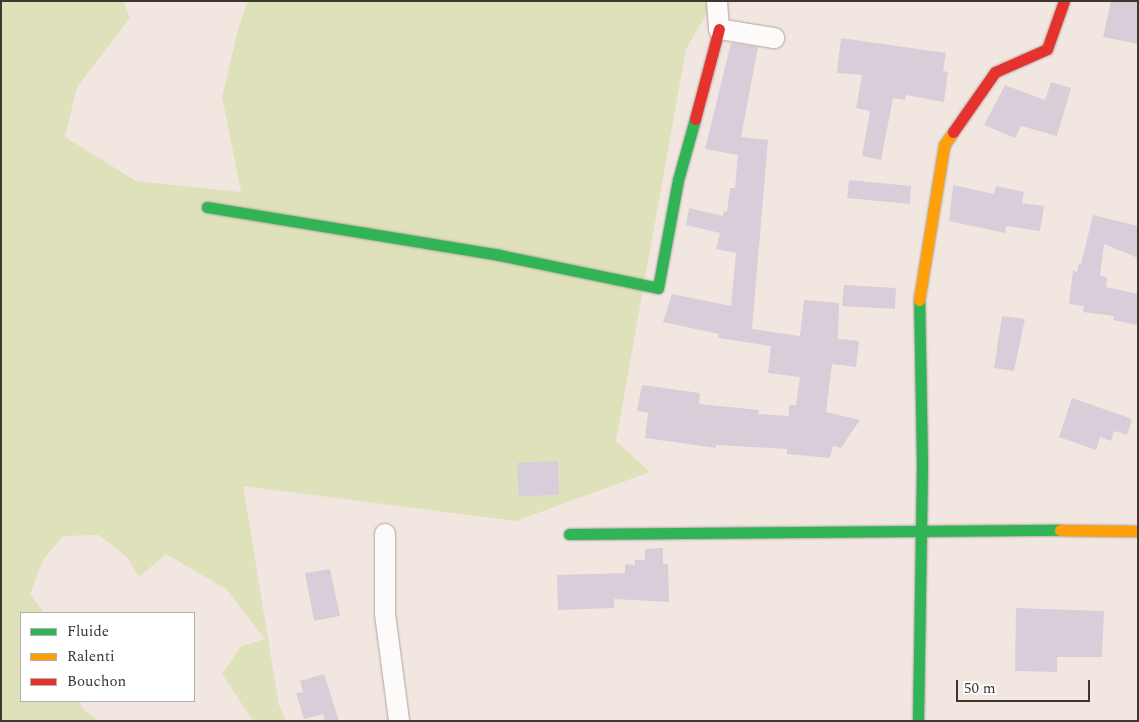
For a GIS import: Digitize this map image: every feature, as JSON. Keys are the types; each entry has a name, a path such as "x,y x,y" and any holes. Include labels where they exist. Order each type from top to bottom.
{"street":[{"path":"207,207 499,255 658,288 682,161 719,29 717,1"},
{"path":"918,721 921,529 919,290 944,145 995,72 1047,49 1062,14 1064,1"},
{"path":"719,29 774,38"},
{"path":"569,534 921,529 1138,531"},
{"path":"385,534 385,614 399,721"}],"green space":[{"path":"1,1 123,1 130,18 77,87 65,137 136,181 241,192 222,97 239,26 248,1 714,1 686,49 616,441 650,472 516,521 243,486 279,705 286,721 253,721 222,674 241,646 265,639 226,589 166,554 139,577 127,557 99,535 63,536 43,560 30,594 43,612 20,612 20,702 81,702 81,707 98,721 1,721"}],"building":[{"path":"1111,1 1138,1 1138,44 1103,37"},
{"path":"841,38 946,53 943,71 948,72 944,102 906,95 905,100 893,98 881,160 862,156 870,111 856,108 862,75 837,73"},
{"path":"731,43 758,47 741,137 768,140 752,329 800,336 804,300 839,303 838,339 859,341 856,367 832,364 826,412 860,420 841,448 833,446 830,458 787,454 787,449 716,445 716,448 645,438 648,413 637,411 642,385 700,393 699,404 759,410 758,414 789,416 789,405 796,405 800,377 768,373 771,346 718,338 719,334 663,322 672,294 731,306 736,253 716,249 720,233 686,225 689,208 723,216 724,211 727,212 730,188 735,188 738,155 705,149"},
{"path":"1051,82 1071,88 1057,136 1021,126 1015,138 984,125 1005,85 1045,100"},
{"path":"849,180 911,186 910,204 847,198"},
{"path":"953,185 994,194 996,186 1024,192 1022,203 1044,206 1040,231 1006,226 1005,233 949,221"},
{"path":"1093,215 1138,226 1138,258 1104,244 1100,276 1107,277 1106,287 1138,294 1138,325 1113,320 1114,316 1083,312 1084,306 1069,304 1073,271 1077,272 1079,263 1081,264"},
{"path":"844,285 896,288 895,309 842,306"},
{"path":"1002,316 1025,319 1014,371 994,368"},
{"path":"1072,398 1132,420 1127,435 1114,431 1111,441 1100,437 1096,450 1059,437"},
{"path":"558,461 559,495 519,496 517,463"},
{"path":"663,548 663,564 668,564 669,602 614,599 614,608 558,610 557,575 625,573 625,564 635,565 635,560 645,560 645,549"},
{"path":"330,569 340,616 314,621 305,573"},
{"path":"1016,608 1104,611 1102,657 1057,657 1057,672 1015,671"},
{"path":"324,674 339,721 325,721 323,714 304,719 296,693 303,692 300,681"}],"traffic: fast":[{"path":"207,207 499,255 658,288 678,180 695,119"},
{"path":"918,721 922,464 919,300"},
{"path":"569,534 1060,530"}],"traffic: slow":[{"path":"919,300 944,145 953,132"},
{"path":"1060,530 1138,531"}],"traffic: jam":[{"path":"953,132 995,72 1047,49 1064,1"},
{"path":"695,119 719,29"}]}
